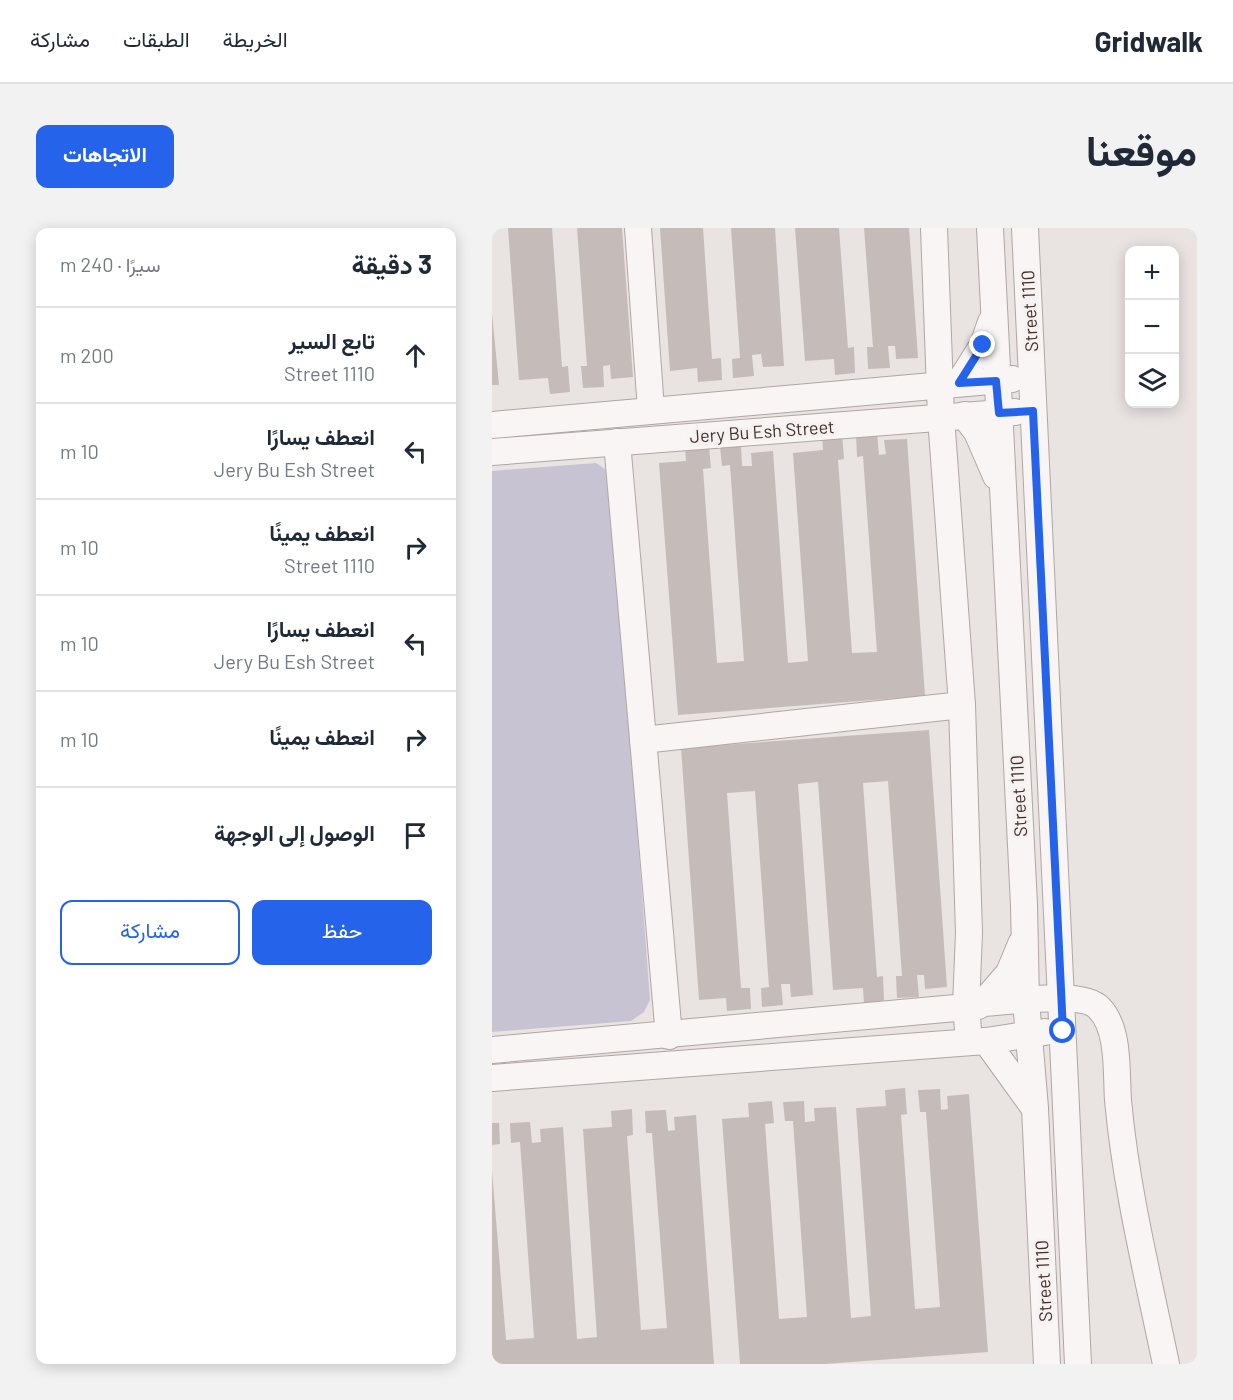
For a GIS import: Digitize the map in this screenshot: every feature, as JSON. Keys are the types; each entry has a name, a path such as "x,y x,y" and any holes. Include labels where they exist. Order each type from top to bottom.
{"street":[{"path":"638,228 651,410"},
{"path":"934,228 953,416 969,933 977,1041 1035,1108"},
{"name":"Street 1110","path":"990,228 1026,1001 1035,1108 1047,1364"},
{"name":"Street 1110","path":"1025,228 1078,1364"},
{"path":"949,384 983,345 994,314"},
{"name":"Jery Bu Esh Street","path":"492,425 1032,378"},
{"name":"Jery Bu Esh Street","path":"492,452 1033,411"},
{"path":"953,416 977,432 1003,499"},
{"path":"617,442 669,1036"},
{"path":"643,740 962,705"},
{"path":"975,1005 1009,973 1024,937"},
{"path":"492,1050 669,1036 1026,1001 1061,999 1087,1002 1099,1007 1108,1024 1114,1045 1123,1154 1166,1364"},
{"path":"492,1078 977,1041 1063,1031"}],"shaded area":[{"path":"596,463 605,469 611,482 650,1000 644,1012 631,1021 492,1032 492,471"}],"building":[{"path":"508,228 552,228 562,367 568,366 570,392 550,394 548,378 519,380"},
{"path":"577,228 622,228 633,377 611,379 610,365 603,366 604,387 583,388 581,366 587,366"},
{"path":"660,228 703,228 712,359 721,358 722,380 698,382 697,368 670,371"},
{"path":"731,228 775,228 784,366 763,367 761,354 752,355 754,376 733,378 732,359 740,358"},
{"path":"795,228 839,228 848,348 854,347 855,373 835,375 834,359 805,361"},
{"path":"864,228 909,228 918,358 896,359 895,346 888,346 890,368 868,369 867,347 873,347"},
{"path":"492,313 499,385 492,385"},
{"path":"842,433 844,459 838,460 852,653 877,652 863,456 857,457 856,435 877,433 879,455 886,454 884,440 907,439 925,696 678,715 659,463 686,461 685,448 709,446 711,468 703,469 717,663 744,661 730,465 722,466 720,447 741,445 742,466 752,466 751,453 773,451 788,663 808,661 793,453 823,450 822,435"},
{"path":"929,730 947,987 925,989 924,975 917,975 919,997 897,998 896,976 902,976 888,781 863,783 877,977 883,976 884,1002 864,1004 863,988 833,990 818,782 798,784 813,995 791,997 790,984 781,984 783,1005 762,1007 761,988 769,987 755,791 727,793 741,988 750,988 751,1009 727,1011 726,998 699,1000 681,748"},
{"path":"905,1088 907,1114 901,1115 915,1309 940,1307 926,1112 920,1112 918,1090 940,1089 941,1110 948,1109 947,1096 969,1094 988,1352 824,1364 740,1364 722,1119 749,1117 748,1103 772,1101 774,1123 765,1124 779,1319 807,1317 793,1121 785,1121 783,1102 804,1101 805,1122 815,1121 814,1108 836,1107 851,1318 871,1316 856,1108 886,1106 885,1090"},
{"path":"632,1109 633,1135 627,1136 641,1330 667,1328 652,1133 646,1133 645,1111 666,1110 668,1131 675,1130 674,1117 696,1115 714,1364 492,1364 492,1171 506,1340 534,1338 520,1142 511,1143 510,1123 530,1122 532,1143 541,1142 540,1129 563,1127 577,1339 597,1337 583,1129 612,1127 611,1111"},
{"path":"492,1123 499,1123 500,1144 492,1145"}],"route":[{"path":"983,345 959,383 996,381 999,413 1033,411 1063,1031"}]}
